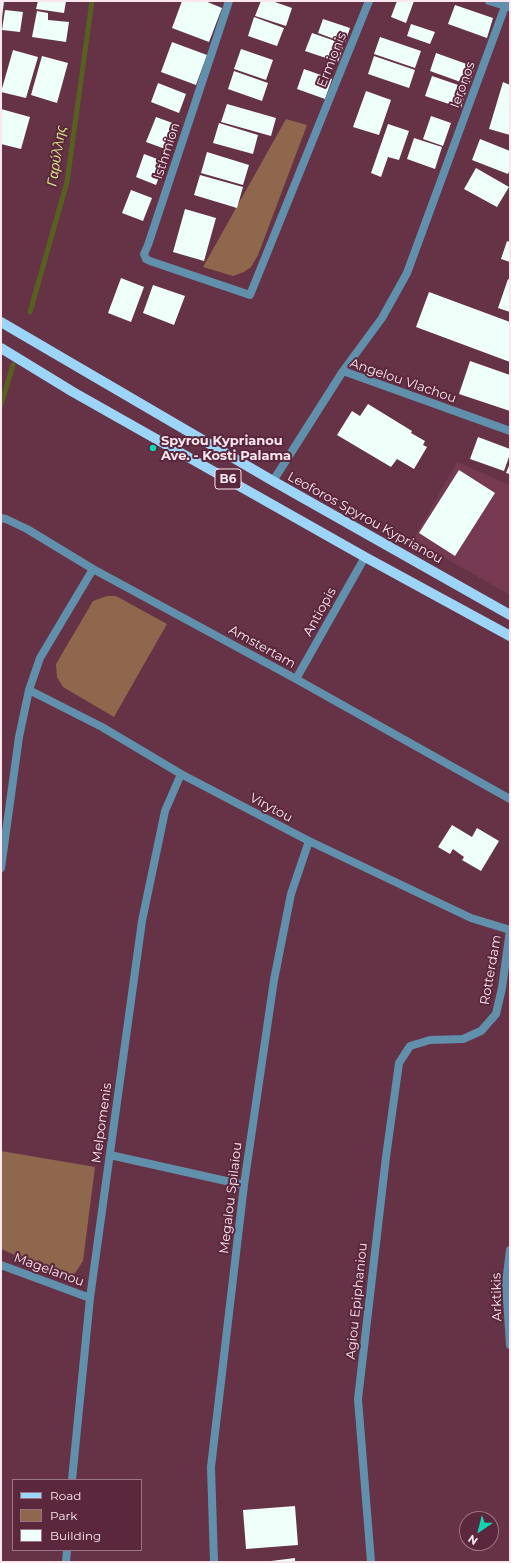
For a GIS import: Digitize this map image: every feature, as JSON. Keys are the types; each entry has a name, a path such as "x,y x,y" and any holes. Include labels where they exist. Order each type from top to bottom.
{"main road":[{"name":"Leoforos Spyrou Kyprianou","path":"1,322 273,481 510,615"},
{"name":"B6","path":"1,348 73,392 366,557 510,636"}],"street":[{"name":"Isthmion","path":"194,277 150,261 146,259 144,254 151,238 229,1"},
{"name":"Ermionis","path":"194,277 250,295 369,1"},
{"path":"489,1 507,5"},
{"name":"Ieronos","path":"342,370 382,318 406,273 507,5"},
{"name":"Angelou Vlachou","path":"273,481 342,370 510,431"},
{"name":"Amstertam","path":"1,518 27,529 93,569 296,679 510,799"},
{"name":"Antiopis","path":"296,679 366,557"},
{"path":"1,868 19,737 29,690 40,658 93,569"},
{"name":"Virytou","path":"29,690 102,727 181,774 309,841 471,918 510,930"},
{"name":"Melpomenis","path":"72,1479 90,1298 142,921 165,811 181,774"},
{"name":"Megalou Spilaiou","path":"214,1562 211,1467 244,1185 274,980 291,894 309,841"},
{"name":"Rotterdam","path":"410,1046 430,1040 463,1039 481,1031 496,1014 506,989 510,930"},
{"name":"Agiou Epiphaniou","path":"371,1562 358,1399 386,1158 399,1063 410,1046"},
{"path":"110,1156 244,1185"},
{"name":"Arktikis","path":"510,1250 506,1283 510,1345"},
{"name":"Magelanou","path":"1,1264 90,1298"},
{"path":"66,1562 67,1551"}],"shaded area":[{"path":"457,462 510,485 510,595 413,540"}],"green space":[{"path":"286,119 307,125 258,255 251,267 244,272 233,276 203,267"},
{"path":"107,596 116,596 167,624 114,717 63,687 57,677 56,664 93,601"},
{"path":"1,1151 95,1167 83,1261 75,1273 68,1278 1,1249"}],"building":[{"path":"1,1 4,1 2,18 1,18"},
{"path":"38,1 66,1 64,13 36,9"},
{"path":"182,1 205,1 222,8 209,42 172,28"},
{"path":"261,1 272,1 292,8 286,26 255,16"},
{"path":"397,1 414,1 406,23 391,17"},
{"path":"455,5 493,18 487,38 448,24"},
{"path":"5,10 23,12 20,32 2,30"},
{"path":"37,11 48,13 48,20 69,22 66,42 32,37"},
{"path":"254,17 284,28 277,46 248,36"},
{"path":"323,19 350,28 345,43 318,33"},
{"path":"411,24 435,32 430,44 407,36"},
{"path":"312,33 344,44 338,62 305,51"},
{"path":"380,37 421,51 415,68 374,54"},
{"path":"172,42 207,55 196,85 161,72"},
{"path":"241,49 273,60 266,80 234,69"},
{"path":"13,50 38,57 26,98 1,92"},
{"path":"436,53 475,67 469,85 430,71"},
{"path":"42,56 68,63 57,103 31,95"},
{"path":"374,56 415,70 409,88 368,74"},
{"path":"304,69 332,79 325,99 297,89"},
{"path":"234,71 268,83 262,101 228,89"},
{"path":"432,76 467,88 461,108 425,96"},
{"path":"503,82 510,85 510,135 489,129"},
{"path":"158,83 186,94 179,113 151,102"},
{"path":"366,91 391,100 379,135 353,127"},
{"path":"227,104 276,118 271,136 221,122"},
{"path":"1,109 30,117 21,149 1,144"},
{"path":"431,116 451,123 443,146 423,139"},
{"path":"156,117 178,125 168,150 146,142"},
{"path":"219,123 258,135 253,154 213,143"},
{"path":"388,124 409,131 399,160 388,157 381,177 371,173"},
{"path":"414,138 442,147 435,169 407,159"},
{"path":"480,139 510,151 510,169 508,174 472,160"},
{"path":"207,152 249,165 243,185 201,173"},
{"path":"144,154 165,162 156,185 136,177"},
{"path":"476,168 509,187 497,207 464,189"},
{"path":"200,175 243,187 237,208 194,195"},
{"path":"131,190 152,198 143,221 122,213"},
{"path":"185,209 216,218 204,261 173,252"},
{"path":"507,241 510,242 510,262 501,259"},
{"path":"121,278 144,287 131,322 108,313"},
{"path":"508,279 510,280 510,312 498,308"},
{"path":"153,285 185,296 174,325 143,313"},
{"path":"429,292 510,322 510,362 416,327"},
{"path":"470,361 510,375 510,411 459,394"},
{"path":"368,404 412,431 411,433 425,441 423,445 427,447 414,469 397,459 391,467 337,435 352,411 360,416"},
{"path":"478,437 510,449 510,454 504,471 470,459"},
{"path":"510,463 510,474 506,473"},
{"path":"459,470 495,493 455,556 419,533"},
{"path":"452,825 472,837 477,828 499,841 481,871 462,860 464,857 453,849 450,854 438,847"},
{"path":"295,1506 298,1545 246,1549 243,1510"},
{"path":"295,1558 295,1562 271,1562 271,1561"}],"waterway":[{"name":"Γαρύλλης","path":"30,312 67,182 92,1"},
{"name":"Γαρύλλης","path":"1,405 13,365"}],"place":[{"name":"Spyrou Kyprianou Ave. - Kosti Palama","path":"153,448"}]}
